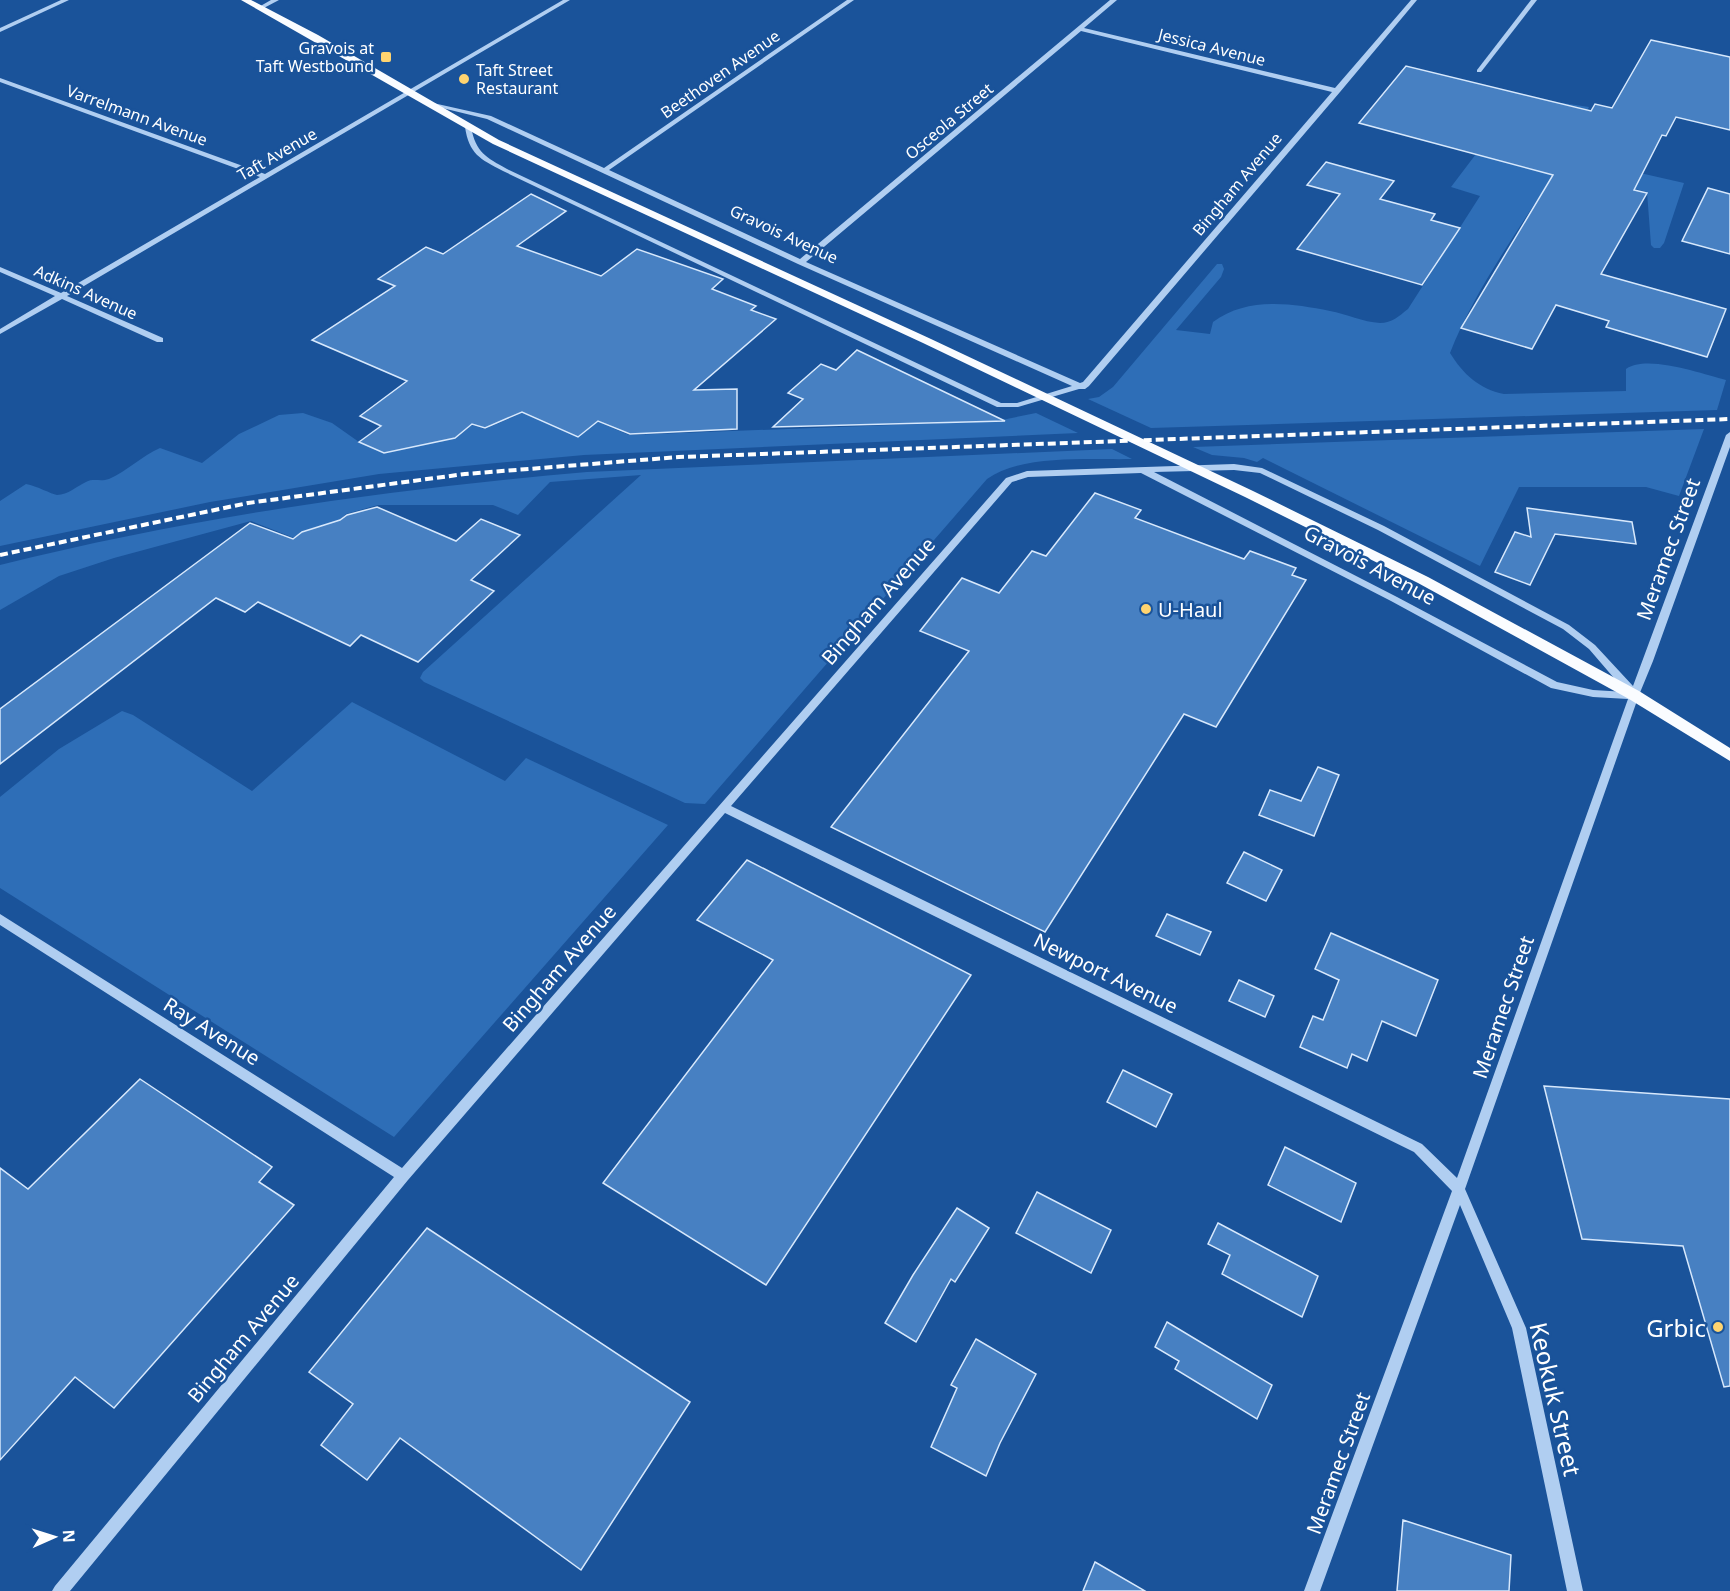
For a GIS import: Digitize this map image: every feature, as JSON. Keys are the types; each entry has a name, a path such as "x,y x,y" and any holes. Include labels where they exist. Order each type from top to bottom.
{"main road":[{"name":"Gravois Avenue","path":"245,0 412,92 468,127 594,189 927,341 1249,494 1475,608 1634,695 1730,755"}],"street":[{"path":"0,30 66,0"},
{"path":"260,8 276,0"},
{"name":"Taft Avenue","path":"0,332 567,0"},
{"name":"Beethoven Avenue","path":"604,171 851,0"},
{"name":"Osceola Street","path":"801,262 1081,30 1114,0"},
{"name":"Bingham Avenue","path":"1082,387 1148,314 1414,0"},
{"path":"1479,71 1534,0"},
{"name":"Jessica Avenue","path":"1081,30 1338,91"},
{"name":"Varrelmann Avenue","path":"0,80 266,176"},
{"name":"Gravois Avenue","path":"433,105 489,117 801,262 1082,387"},
{"path":"468,127 472,147 478,155 505,170 1000,405 1018,405 1082,387"},
{"name":"Adkins Avenue","path":"0,269 160,340"},
{"name":"Meramec Street","path":"1312,1591 1459,1189 1634,695 1730,435"},
{"name":"Gravois Avenue","path":"1141,470 1234,467 1262,471 1371,524 1566,627 1592,647 1634,695"},
{"name":"Gravois Avenue","path":"1141,470 1394,599 1554,685 1579,693 1605,696 1634,695"},
{"name":"Bingham Avenue","path":"60,1591 403,1176 1009,480 1027,474 1141,470"},
{"name":"Newport Avenue","path":"724,808 1418,1148 1459,1189"},
{"name":"Ray Avenue","path":"0,919 403,1176"},
{"name":"Keokuk Street","path":"1459,1189 1519,1328 1575,1591"}],"shaded area":[{"path":"1562,103 1589,107 1561,155 1684,183 1664,243 1660,248 1654,248 1651,245 1647,192 1557,169 1485,282 1450,353 1472,380 1504,394 1626,391 1626,369 1635,365 1661,364 1726,380 1717,410 1151,428 1088,399 1099,397 1113,387 1217,264 1222,264 1224,269 1221,277 1176,330 1210,334 1213,322 1226,314 1254,305 1269,304 1315,308 1380,323 1395,319 1408,309 1480,196 1451,187 1476,154 1521,166"},
{"path":"558,405 629,435 997,421 1036,413 1078,433 584,455 379,474 210,502 0,546 0,501 26,484 61,495 89,481 109,479 160,448 202,463 239,434 279,415 303,413 332,423 359,442 384,453 456,438 472,425 485,429 531,409"},
{"path":"1704,429 1679,496 1646,487 1519,487 1480,566 1263,458 1257,462 1244,458 1212,455 1193,447"},
{"path":"1112,449 1132,459 1037,462 1018,465 987,479 705,804 685,803 424,682 420,678 423,672 641,475 550,482 518,515 493,505 378,505 346,514 340,520 303,531 294,538 251,521 114,558 59,576 0,610 0,565 218,519 365,496 587,472"},
{"path":"352,702 505,781 526,758 668,825 394,1137 0,888 0,797 59,749 122,711 133,715 252,791"}],"building":[{"path":"1651,40 1730,57 1730,130 1676,117 1666,136 1662,135 1634,190 1647,193 1601,274 1726,309 1707,357 1606,327 1609,321 1556,305 1532,349 1461,328 1553,175 1359,123 1406,66 1591,111 1595,104 1612,108"},
{"path":"1326,162 1394,181 1380,199 1435,214 1431,220 1460,228 1422,285 1297,249 1340,194 1307,185"},
{"path":"1708,188 1730,194 1730,254 1682,241"},
{"path":"531,194 566,211 517,246 601,276 637,249 723,279 712,289 756,306 751,310 776,319 694,390 737,389 737,429 630,434 598,421 578,437 522,412 485,428 472,424 455,438 384,453 359,442 381,426 360,416 407,381 312,340 395,286 378,279 426,247 443,254"},
{"path":"857,350 1005,421 773,427 803,399 788,393 821,364 836,370"},
{"path":"1095,493 1141,510 1135,518 1244,559 1250,551 1296,568 1292,575 1306,580 1216,727 1184,714 1045,932 831,827 969,651 920,631 962,578 999,593 1032,551 1046,556"},
{"path":"377,507 456,541 481,519 520,535 471,580 494,591 418,662 361,635 350,646 258,602 245,612 216,598 0,764 0,709 250,523 293,539 302,532 340,520 347,515"},
{"path":"1527,508 1632,522 1636,544 1555,534 1530,585 1495,572 1515,532 1531,537"},
{"path":"1318,767 1339,775 1314,836 1259,815 1270,790 1301,801"},
{"path":"1244,852 1282,870 1266,901 1227,883"},
{"path":"747,860 971,975 766,1285 603,1183 773,960 697,920"},
{"path":"1167,914 1211,932 1200,955 1156,936"},
{"path":"1331,933 1438,980 1416,1036 1382,1021 1367,1061 1352,1054 1347,1068 1300,1047 1313,1016 1323,1020 1339,980 1315,969"},
{"path":"1239,980 1274,996 1265,1017 1229,1001"},
{"path":"1123,1070 1172,1094 1156,1127 1107,1102"},
{"path":"140,1079 272,1167 259,1182 294,1205 114,1408 75,1377 0,1460 0,1168 28,1189"},
{"name":"Grbic","path":"1544,1086 1730,1099 1730,1386 1724,1387 1683,1246 1582,1239"},
{"path":"1285,1147 1356,1183 1341,1222 1268,1185"},
{"path":"1037,1192 1111,1230 1091,1273 1016,1233"},
{"path":"957,1208 989,1228 955,1282 951,1279 916,1342 885,1323"},
{"path":"1218,1223 1318,1276 1302,1317 1222,1274 1230,1255 1208,1244"},
{"path":"427,1228 690,1402 581,1570 400,1438 367,1480 321,1445 353,1404 309,1372"},
{"path":"1167,1322 1272,1385 1257,1419 1175,1369 1179,1361 1155,1347"},
{"path":"976,1339 1036,1374 1000,1443 986,1476 931,1447 957,1388 951,1385"},
{"path":"1403,1520 1511,1555 1509,1591 1397,1591"},
{"path":"1095,1562 1145,1591 1083,1591"}],"railway":[{"path":"0,555 248,503 465,474 679,457 1730,419"}],"place":[{"name":"Gravois at Taft Westbound","path":"386,57"},
{"name":"Taft Street Restaurant","path":"464,79"},
{"name":"U-Haul","path":"1146,609"},
{"name":"Grbic","path":"1718,1327"}]}
